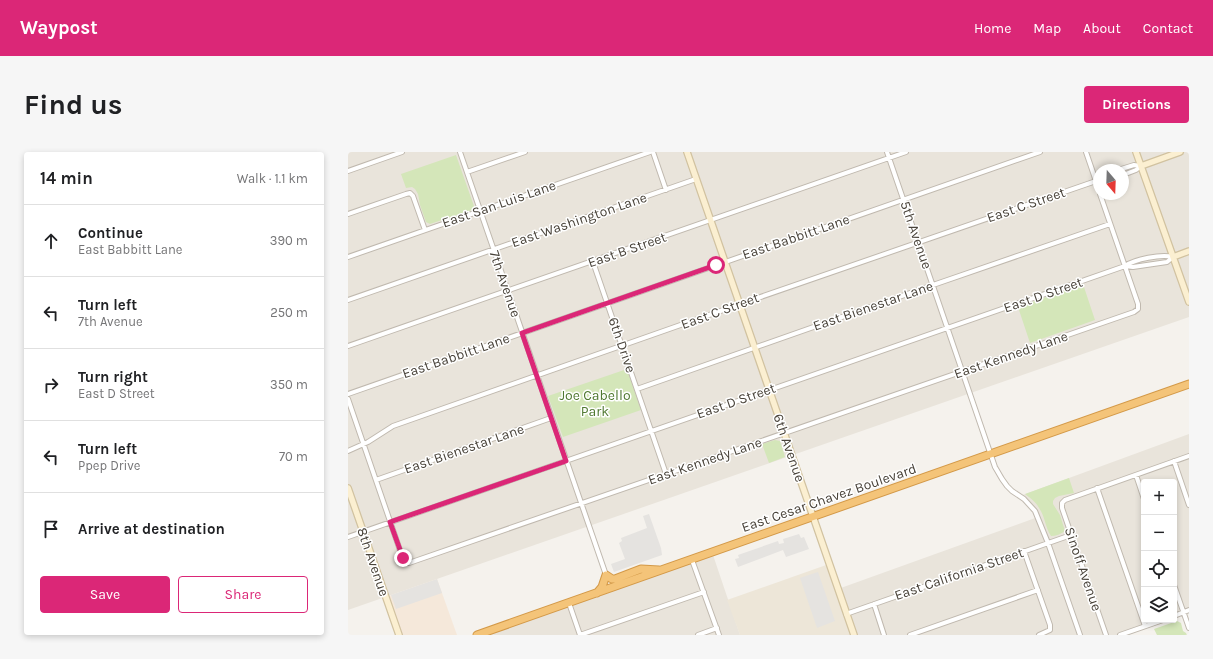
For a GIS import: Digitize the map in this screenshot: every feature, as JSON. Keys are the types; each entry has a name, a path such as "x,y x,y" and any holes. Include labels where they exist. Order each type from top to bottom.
{"highway":[{"name":"East Cesar Chavez Boulevard","path":"477,635 1189,384"},
{"path":"595,594 602,587 606,575 612,579 615,579 641,570 663,570"}],"street":[{"path":"348,171 402,152"},
{"name":"7th Avenue","path":"460,152 606,575"},
{"path":"467,172 525,152"},
{"path":"651,152 666,190"},
{"name":"East San Luis Lane","path":"348,257 651,152"},
{"name":"6th Avenue","path":"687,152 854,635"},
{"name":"5th Avenue","path":"887,152 998,474 1007,486 1024,499 1035,511 1048,543 1080,635"},
{"name":"East B Street","path":"348,346 906,152"},
{"name":"East Babbitt Lane","path":"348,394 1040,152"},
{"path":"1086,152 1093,168"},
{"path":"1136,152 1189,302"},
{"path":"1129,173 1141,166 1180,152"},
{"path":"1129,167 1134,165 1141,166"},
{"name":"East Washington Lane","path":"348,300 696,179"},
{"name":"East C Street","path":"348,451 364,444 393,426 1093,182"},
{"path":"348,214 410,193 413,196 424,230"},
{"path":"1102,200 1125,266"},
{"name":"East Bienestar Lane","path":"637,389 1110,224"},
{"name":"East D Street","path":"348,537 1125,266 1133,268 1167,262 1173,257 1189,251"},
{"name":"6th Drive","path":"593,262 666,474"},
{"name":"East Kennedy Lane","path":"390,522 403,558 406,563 412,562 962,372 1134,312 1138,309 1138,304 1125,266"},
{"path":"348,399 390,522"},
{"name":"East Bienestar Lane","path":"376,480 552,418"},
{"path":"1146,626 1098,488 1189,456"},
{"path":"1174,461 1189,505"},
{"path":"1136,475 1141,490"},
{"name":"8th Avenue","path":"348,488 399,635"},
{"name":"Sinoff Avenue","path":"1098,488 1065,500 1062,503 1062,508 1106,635"},
{"name":"East California Street","path":"846,614 1071,535"},
{"path":"1024,551 1050,625 1050,630 1039,635"},
{"path":"692,560 719,635"},
{"path":"1175,587 1189,628"},
{"path":"910,635 1038,590"},
{"path":"569,603 580,635 704,592"},
{"path":"874,604 884,635"},
{"path":"1177,615 1189,610"},
{"path":"1120,635 1154,623"},
{"path":"698,635 717,628"}],"shaded area":[{"path":"348,152 1189,152 1189,317 348,610"},
{"path":"1189,434 1189,611 1177,615 1177,479 1141,479 1141,623 1154,623 1120,635 854,635 838,589 1038,517 1020,496"},
{"path":"649,514 662,555 614,572 611,564 625,559 619,543 622,541 621,538 647,528 643,516"},
{"path":"799,534 801,538 804,537 809,549 786,557 783,550 738,567 735,559 739,558 738,555 778,541 779,544 784,543 783,539"},
{"path":"712,552 740,635 476,635"},
{"path":"829,564 854,635 740,635 727,600"},
{"path":"818,572 835,621 817,628 800,578"},
{"path":"437,579 457,635 399,635 386,597"},
{"path":"437,579 442,593 396,609 391,595"}],"green space":[{"path":"456,155 475,209 430,224 426,222 418,194 412,187 406,188 401,174"},
{"path":"1083,284 1095,320 1030,343 1018,307"},
{"name":"Joe Cabello Park","path":"627,369 641,410 563,437 548,396"},
{"path":"775,440 780,441 785,457 769,463 762,444"},
{"path":"1069,478 1074,493 1059,496 1053,501 1053,504 1060,515 1065,531 1058,535 1051,536 1047,529 1043,514 1033,500 1025,494"},
{"path":"1177,621 1181,623 1183,631 1187,635 1157,635 1154,629 1171,623 1177,623"}],"route":[{"path":"403,558 390,522 566,461 522,333 716,265"}]}
